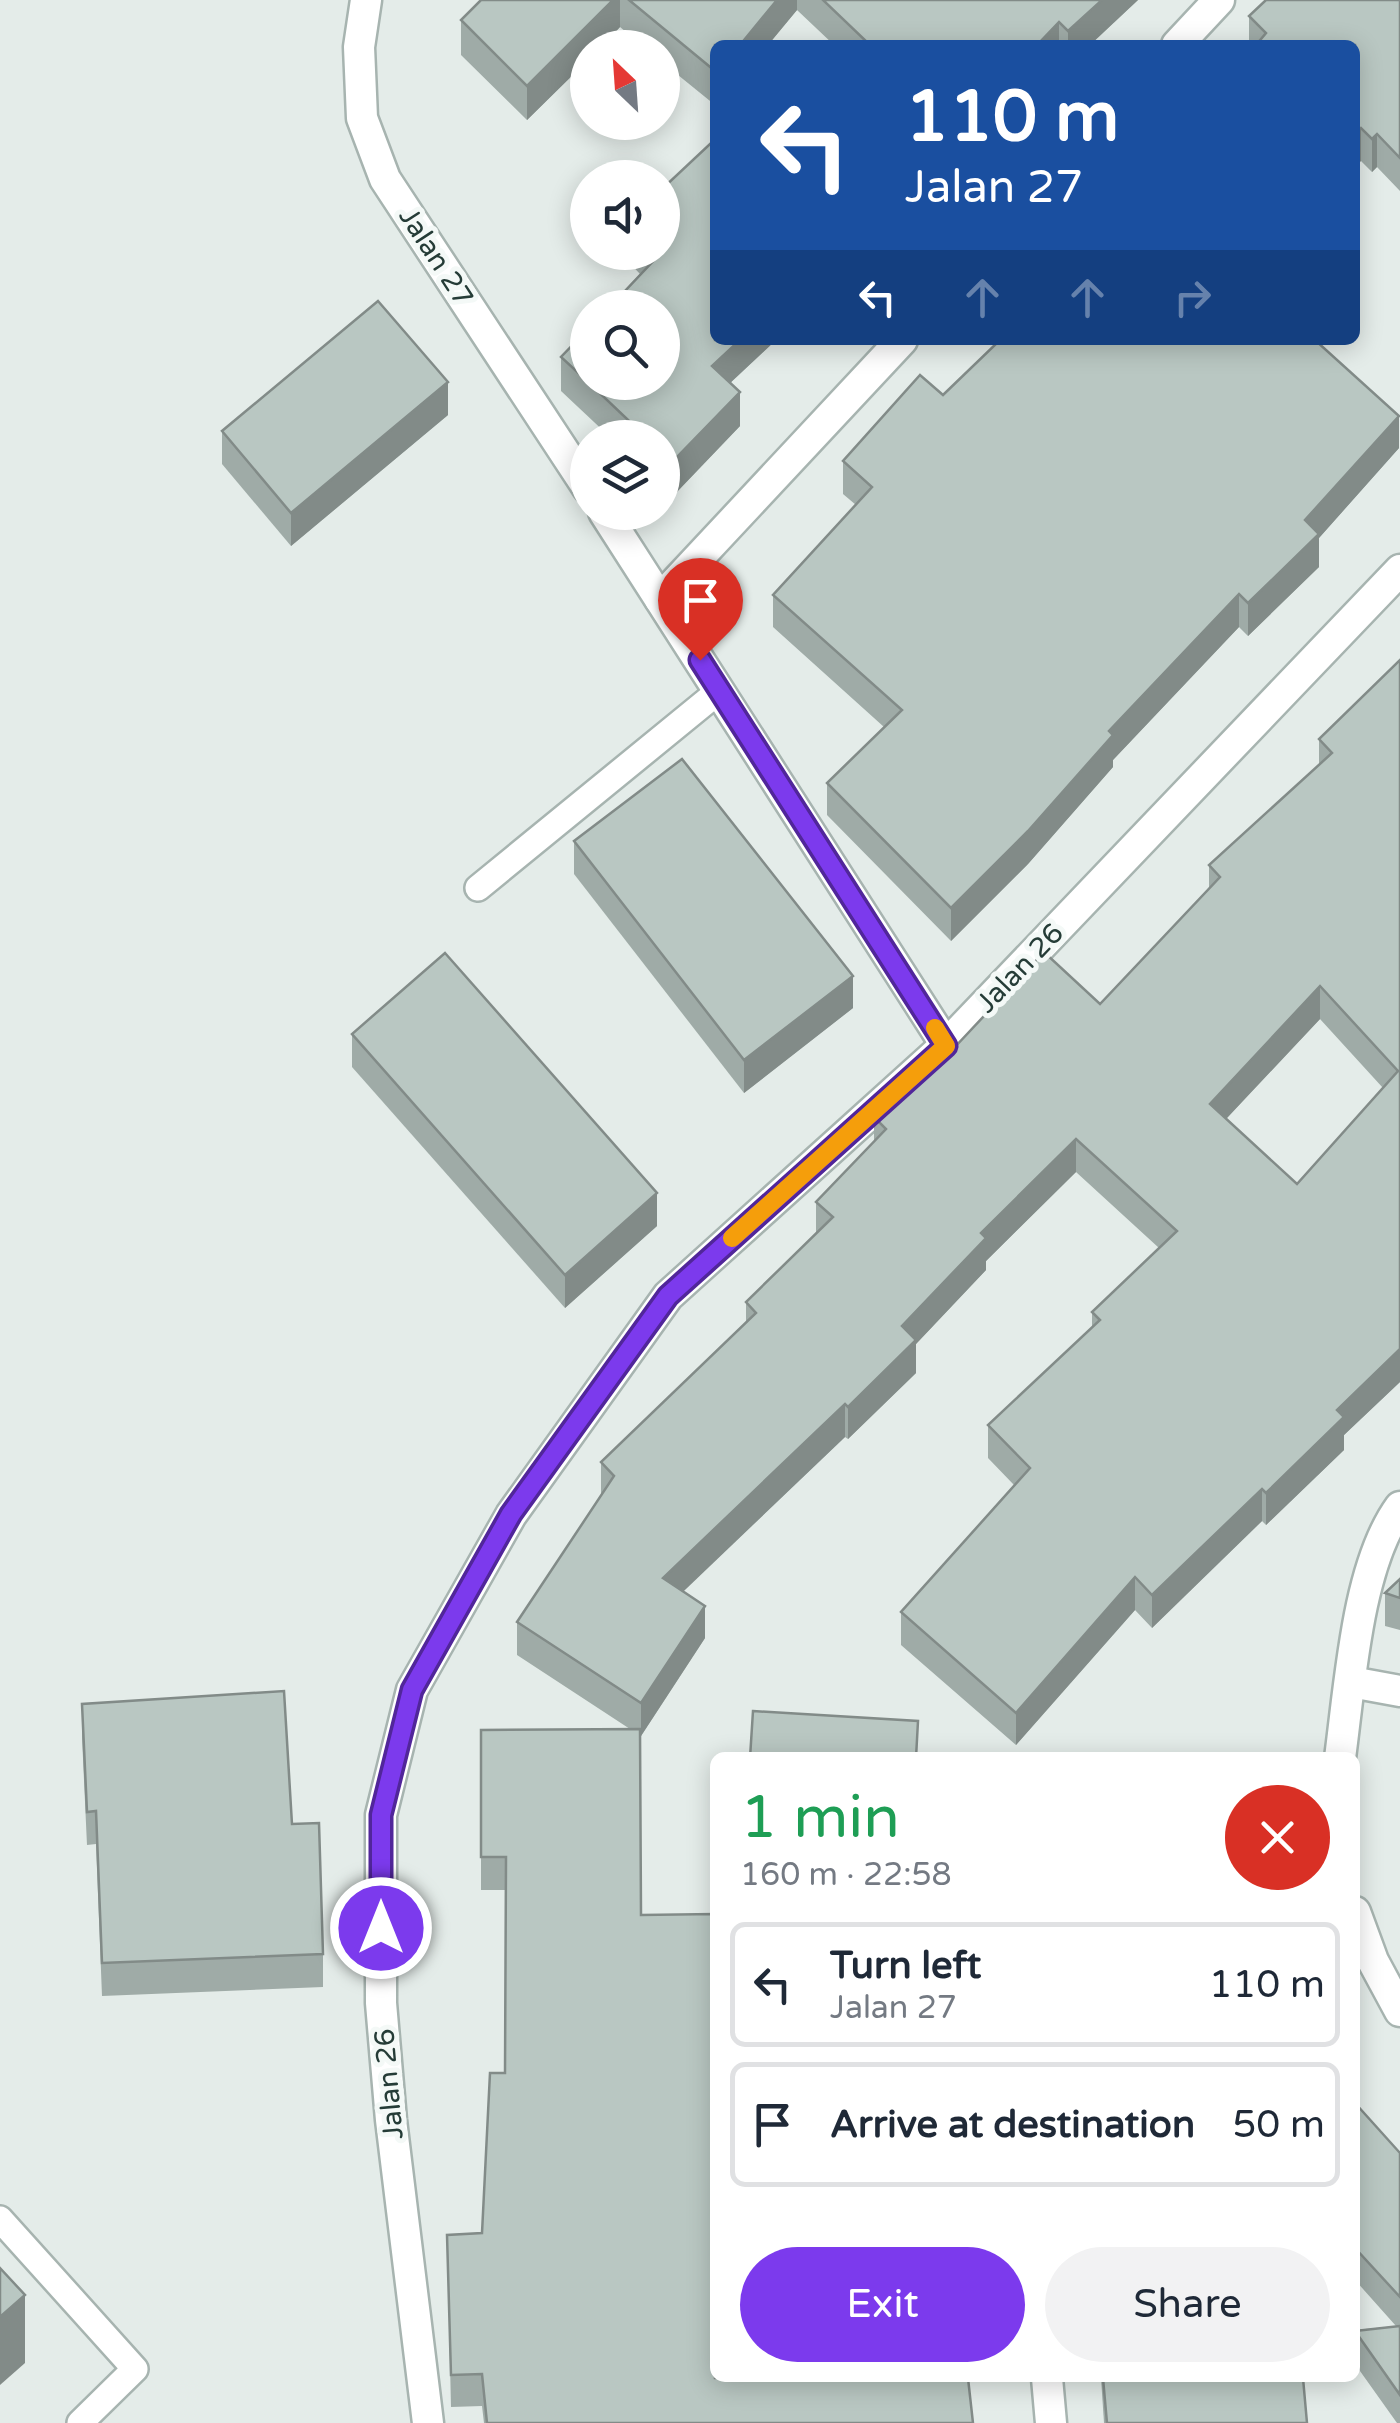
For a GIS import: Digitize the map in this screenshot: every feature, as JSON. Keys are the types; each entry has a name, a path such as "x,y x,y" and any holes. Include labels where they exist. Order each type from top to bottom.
{"street":[{"name":"Jalan 27","path":"366,0 359,47 362,118 385,180 570,461"},
{"path":"1183,40 1220,0"},
{"path":"660,599 897,345"},
{"path":"616,530 946,1046"},
{"name":"Jalan 26","path":"428,2423 391,2120 381,2003 381,1815 412,1690 511,1514 668,1296 946,1046 1400,570"},
{"path":"1341,1752 1370,1566 1385,1527 1400,1507"},
{"path":"1351,1682 1400,1691"},
{"path":"1360,1926 1373,1961 1400,2011"},
{"path":"1047,2382 1051,2423"}],"lane":[{"path":"478,888 719,691"},
{"path":"0,2220 136,2369 80,2423"}],"building":[{"path":"481,0 613,0 583,30 570,30 570,43 527,86 461,20"},
{"path":"629,0 777,0 744,40 710,40 710,67 680,42 680,30 665,30"},
{"path":"823,0 1102,0 1068,31 1059,22 1042,40 865,40"},
{"path":"1266,0 1400,0 1400,158 1377,134 1372,139 1360,129 1360,40 1260,40 1266,33 1249,16"},
{"path":"710,144 710,345 735,345 712,366 740,392 680,454 680,420 628,420 607,400 680,400 680,290 626,290 645,270 680,270 680,172"},
{"path":"378,301 448,382 291,513 222,431"},
{"path":"995,345 1321,345 1399,416 1305,520 1319,534 1248,603 1239,594 1109,731 1113,735 1028,831 951,908 827,783 902,710 773,595 872,487 843,461 920,375 943,395"},
{"path":"570,348 570,365 561,357"},
{"path":"1400,660 1400,1349 1337,1410 1344,1417 1152,1595 1135,1577 1016,1713 901,1612 1030,1468 988,1425 1100,1320 1092,1312 1177,1231 1076,1139 981,1233 986,1238 902,1326 916,1340 663,1578 705,1606 641,1703 517,1622 614,1476 601,1462 756,1313 746,1302 833,1217 816,1202 886,1129 874,1117 933,1057 939,1064 1044,952 1100,1004 1220,877 1209,865 1332,753 1319,739","holes":["1320,986 1398,1071 1297,1184 1210,1104"]},
{"path":"682,759 853,976 744,1060 574,841"},
{"path":"445,953 657,1193 565,1275 352,1034"},
{"path":"1400,1579 1400,1598 1385,1593"},
{"path":"284,1691 292,1824 319,1823 323,1954 102,1963 96,1811 87,1812 82,1704"},
{"path":"753,1711 918,1721 916,1752 750,1752"},
{"path":"640,1729 641,1915 710,1914 710,2382 968,2382 973,2423 487,2423 482,2374 451,2375 447,2235 482,2233 490,2073 505,2073 506,1857 481,1857 481,1730"},
{"path":"1360,2109 1400,2153 1400,2297 1360,2253"},
{"path":"0,2268 25,2295 0,2317"},
{"path":"1400,2326 1400,2395 1360,2338 1360,2330"},
{"path":"1103,2382 1303,2382 1307,2423 1107,2423"}],"slow traffic":[{"path":"732,1238 946,1046 935,1028"}],"route":[{"path":"381,1928 381,1815 412,1690 511,1514 668,1296 946,1046 700,660"}]}
